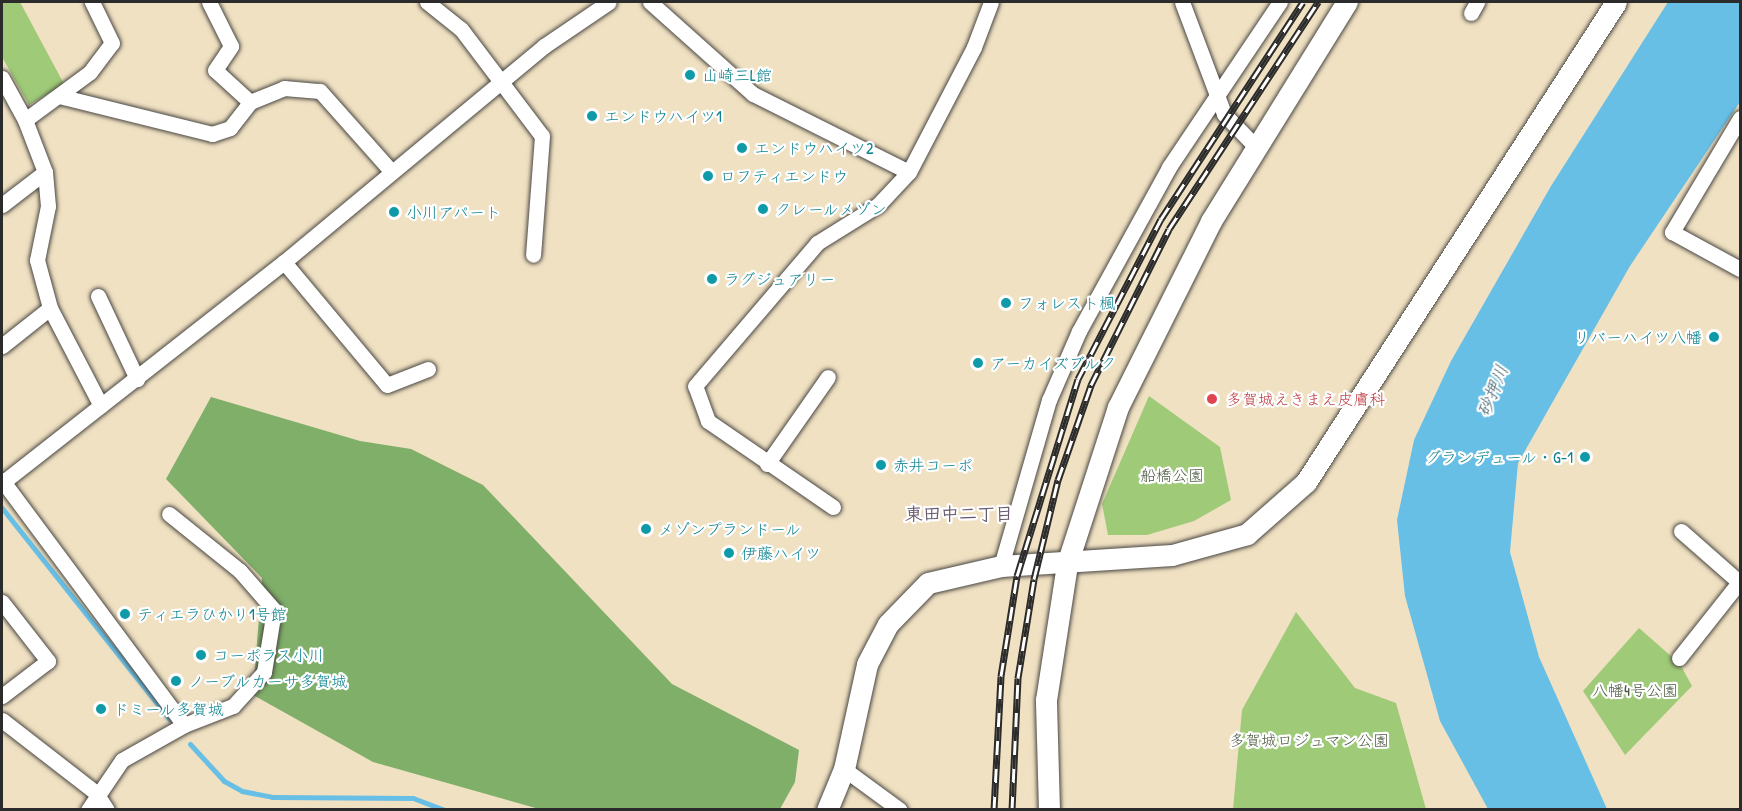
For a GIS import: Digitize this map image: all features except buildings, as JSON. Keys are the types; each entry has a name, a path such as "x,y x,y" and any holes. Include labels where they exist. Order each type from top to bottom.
{"street":[{"path":"25,120 90,72 112,43 92,2"},
{"path":"209,2 231,46 215,70 250,102"},
{"path":"427,2 461,29 504,82 542,136 533,255"},
{"path":"184,724 2,482 137,379 284,262 504,82 544,46 609,2"},
{"path":"650,2 753,94 909,172"},
{"path":"833,507 767,464 708,421 695,386 817,243 878,205 909,172 974,47 991,2"},
{"path":"1182,2 1224,114 1256,147"},
{"path":"1001,566 1049,400 1078,331 1117,255 1280,2"},
{"path":"1049,810 1046,700 1067,564 1118,407 1147,343 1256,147 1347,2"},
{"path":"827,810 844,769 867,664 888,624 928,583 1001,566 1067,564 1172,555 1247,534 1306,482 1616,2"},
{"path":"2,78 25,120 45,172 48,206 37,260 50,308 101,406"},
{"path":"58,96 212,134 230,128 250,102 284,88 320,91 392,172"},
{"path":"1740,118 1672,232 1740,269"},
{"path":"2,205 45,172"},
{"path":"284,262 387,385 428,369"},
{"path":"98,296 137,379"},
{"path":"2,346 50,308"},
{"path":"767,464 828,377"},
{"path":"88,810 96,793 122,760 184,724 233,706 264,672 274,610 240,571 169,514"},
{"path":"1679,658 1740,582 1681,531"},
{"path":"2,602 48,661 2,696"},
{"path":"2,720 96,793 107,810"},
{"path":"844,769 900,810"}],"green space":[{"path":"2,2 20,2 64,84 29,105 2,57"},
{"name":"船橋公園","path":"1149,396 1220,447 1231,500 1194,521 1147,535 1108,535 1102,504"},
{"path":"211,397 360,441 411,449 483,485 672,684 799,750 795,782 780,809 539,809 373,762 253,695 262,578 166,479"},
{"name":"多賀城ロジュマン公園","path":"1296,612 1355,688 1396,703 1426,809 1233,809 1242,710"},
{"name":"八幡4号公園","path":"1639,628 1680,664 1692,686 1625,755 1583,691"}],"water":[{"name":"砂押川","path":"1668,2 1740,2 1740,102 1630,266 1518,463 1510,552 1539,657 1607,809 1488,809 1440,721 1405,596 1397,520 1414,440 1451,361 1551,186"}],"waterway":[{"path":"2,508 169,719"},
{"path":"190,744 224,781 242,791 272,797 413,798 445,810"}],"railway":[{"path":"994,810 1001,676 1017,576 1078,379 1161,219 1303,2"},
{"path":"1012,810 1018,678 1034,579 1058,480 1091,385 1169,229 1318,2"}],"place":[{"name":"山崎三L館","path":"690,75"},
{"name":"エンドウハイツ1","path":"592,116"},
{"name":"エンドウハイツ2","path":"742,148"},
{"name":"ロフティエンドウ","path":"708,176"},
{"name":"クレールメゾン","path":"763,209"},
{"name":"小川アパート","path":"394,212"},
{"name":"ラグジュアリー","path":"712,279"},
{"name":"フォレスト楓","path":"1006,303"},
{"name":"リバーハイツ八幡","path":"1714,337"},
{"name":"アーカイズブルク","path":"978,363"},
{"name":"多賀城えきまえ皮膚科","path":"1212,399"},
{"name":"グランデュール・G-1","path":"1585,457"},
{"name":"赤井コーポ","path":"881,465"},
{"name":"メゾンプランドール","path":"646,529"},
{"name":"伊藤ハイツ","path":"729,553"},
{"name":"ティエラひかり1号館","path":"125,614"},
{"name":"コーポラス小川","path":"201,655"},
{"name":"ノーブルカーサ多賀城","path":"176,681"},
{"name":"ドミール多賀城","path":"101,709"}],"district":[{"name":"東田中二丁目","path":"959,514"}]}
